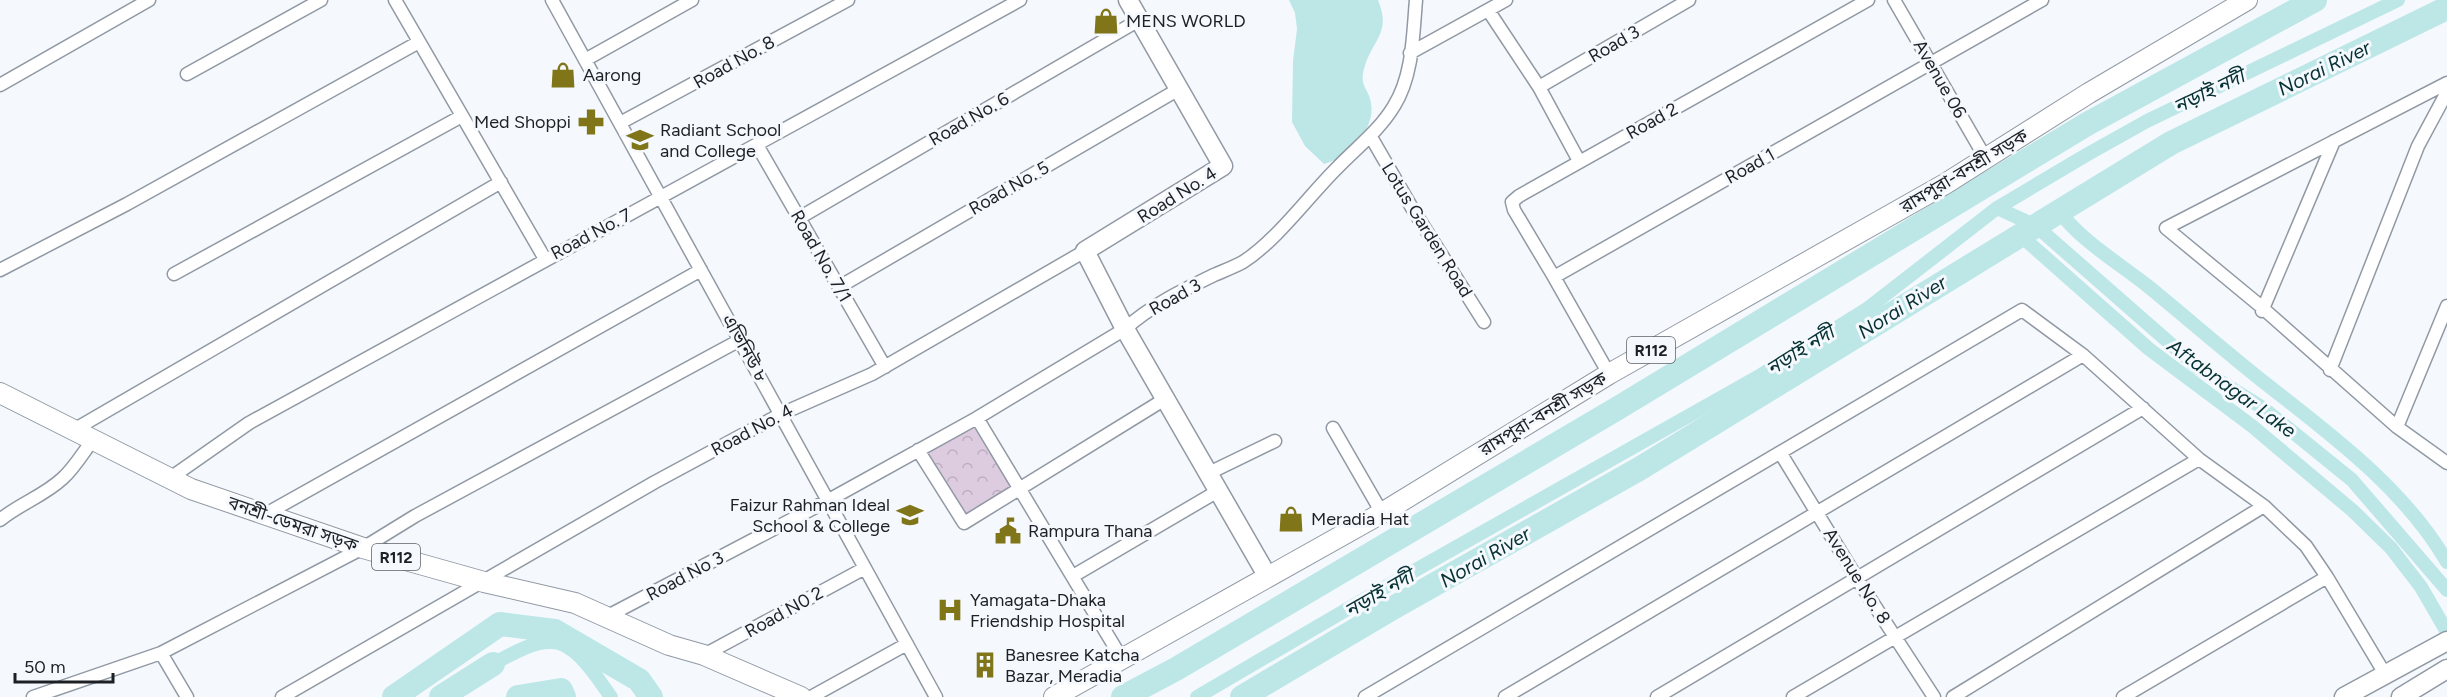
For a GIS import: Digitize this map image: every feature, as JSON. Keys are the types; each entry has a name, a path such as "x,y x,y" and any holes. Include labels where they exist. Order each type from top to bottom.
{"main road":[{"name":"রামপুরা-বনশ্রী সড়ক","path":"1054,697 1382,513 1609,374 1986,159 2089,93 2247,0"},
{"name":"বনশ্রী-ডেমরা সড়ক","path":"0,393 169,479 264,515 363,548 484,582 575,603 669,645 704,656 801,697"}],"street":[{"path":"0,85 149,0"},
{"path":"187,74 321,0"},
{"path":"395,0 545,259"},
{"name":"এভিনিউ ৮","path":"552,0 936,697"},
{"path":"585,60 692,0"},
{"name":"Road No. 8","path":"620,123 848,0"},
{"name":"Road No. 7","path":"169,479 249,423 1020,0"},
{"path":"1128,0 1179,88"},
{"name":"Road 3","path":"827,501 977,418 1125,329 1136,319 1172,297 1241,263 1254,253 1276,234 1338,166 1371,137 1395,105 1406,79 1416,0"},
{"path":"1410,52 1506,0"},
{"name":"Road 3","path":"1539,87 1689,0"},
{"name":"Road 2","path":"1554,277 1514,210 1512,202 1579,161 1868,0"},
{"name":"Avenue 06","path":"1894,0 1986,159"},
{"name":"Road 1","path":"1554,277 2042,0"},
{"path":"1488,10 1539,87 1579,161"},
{"name":"Road No. 6","path":"799,218 1139,20"},
{"path":"0,270 127,204 419,42"},
{"path":"2447,83 2166,228 2258,304 2262,311 2397,427 2447,463"},
{"name":"Road No. 4","path":"282,697 655,482 781,414 885,367 1085,251 1223,166 1179,88"},
{"name":"Road No. 5","path":"839,288 1179,88"},
{"path":"2330,369 2418,146 2447,92"},
{"path":"174,274 462,116"},
{"name":"Lotus Garden Road","path":"1371,137 1484,322"},
{"path":"2262,311 2334,141"},
{"name":"Road No. 7/1","path":"757,145 885,367"},
{"path":"72,431 501,182"},
{"path":"1085,251 1125,329 1268,577"},
{"path":"264,515 701,270"},
{"path":"1554,277 1609,374"},
{"path":"2397,427 2447,306"},
{"path":"1365,697 2022,310 2083,356 2199,459 2264,506 2306,546 2328,577 2385,674"},
{"path":"33,697 160,653 363,548 415,516 740,340"},
{"path":"1505,697 2083,356"},
{"path":"918,450 964,523 1165,399"},
{"path":"1657,697 1858,580 2143,408"},
{"path":"977,418 1122,659"},
{"path":"1333,428 1382,513"},
{"path":"0,520 11,510 37,497 63,478 92,441"},
{"path":"1209,473 1275,441"},
{"name":"Avenue No. 8","path":"1781,454 1858,580 1934,697"},
{"path":"1793,697 2199,459"},
{"path":"1073,576 1218,491"},
{"name":"Road No 3","path":"606,617 827,501"},
{"path":"1953,697 2264,506"},
{"name":"Road N0 2","path":"704,656 864,568"},
{"path":"2123,697 2328,577"},
{"path":"2344,697 2447,641"},
{"path":"811,697 907,644"},
{"path":"160,653 187,697"},
{"path":"2402,697 2444,670"}],"green space":[{"path":"977,418 1022,491 962,529 918,450"}],"water":[{"path":"1289,0 1378,0 1382,11 1382,29 1367,59 1363,75 1363,84 1371,103 1369,123 1364,133 1350,149 1342,156 1324,164 1305,146 1292,122 1293,61 1297,29 1295,13"}],"waterway":[{"name":"Norai River","path":"1123,697 1176,669 1618,408 2087,124 2315,0"},
{"name":"নড়াই নদী","path":"1197,697 1375,593 1761,375 1867,309 1997,208 2088,154 2147,121 2398,0"},
{"name":"Norai River","path":"1242,697 1391,609 1639,469 2171,143 2447,8"},
{"name":"Aftabnagar Lake","path":"1997,208 2036,226 2197,367 2263,408 2352,480 2447,590"},
{"path":"2447,562 2430,535 2410,510 2365,464 2149,287 2079,233 2059,211 2020,235 2149,349 2252,426 2352,510 2391,548 2421,587 2447,632"},
{"name":"Norai River","path":"394,697 500,624 555,631 639,680 651,697"},
{"name":"নড়াই নদী","path":"493,664 535,644 559,643 568,647 585,662 611,697"},
{"name":"নড়াই নদী","path":"441,697 493,664"},
{"name":"Norai River","path":"518,697 561,690 564,697"}],"place":[{"name":"MENS WORLD","path":"1106,21"},
{"name":"Aarong","path":"563,75"},
{"name":"Med Shoppi","path":"591,122"},
{"name":"Radiant School and College","path":"640,140"},
{"name":"Faizur Rahman Ideal School & College","path":"910,515"},
{"name":"Meradia Hat","path":"1291,519"},
{"name":"Rampura Thana","path":"1008,531"},
{"name":"Yamagata-Dhaka Friendship Hospital","path":"950,610"},
{"name":"Banesree Katcha Bazar, Meradia","path":"985,665"}]}
